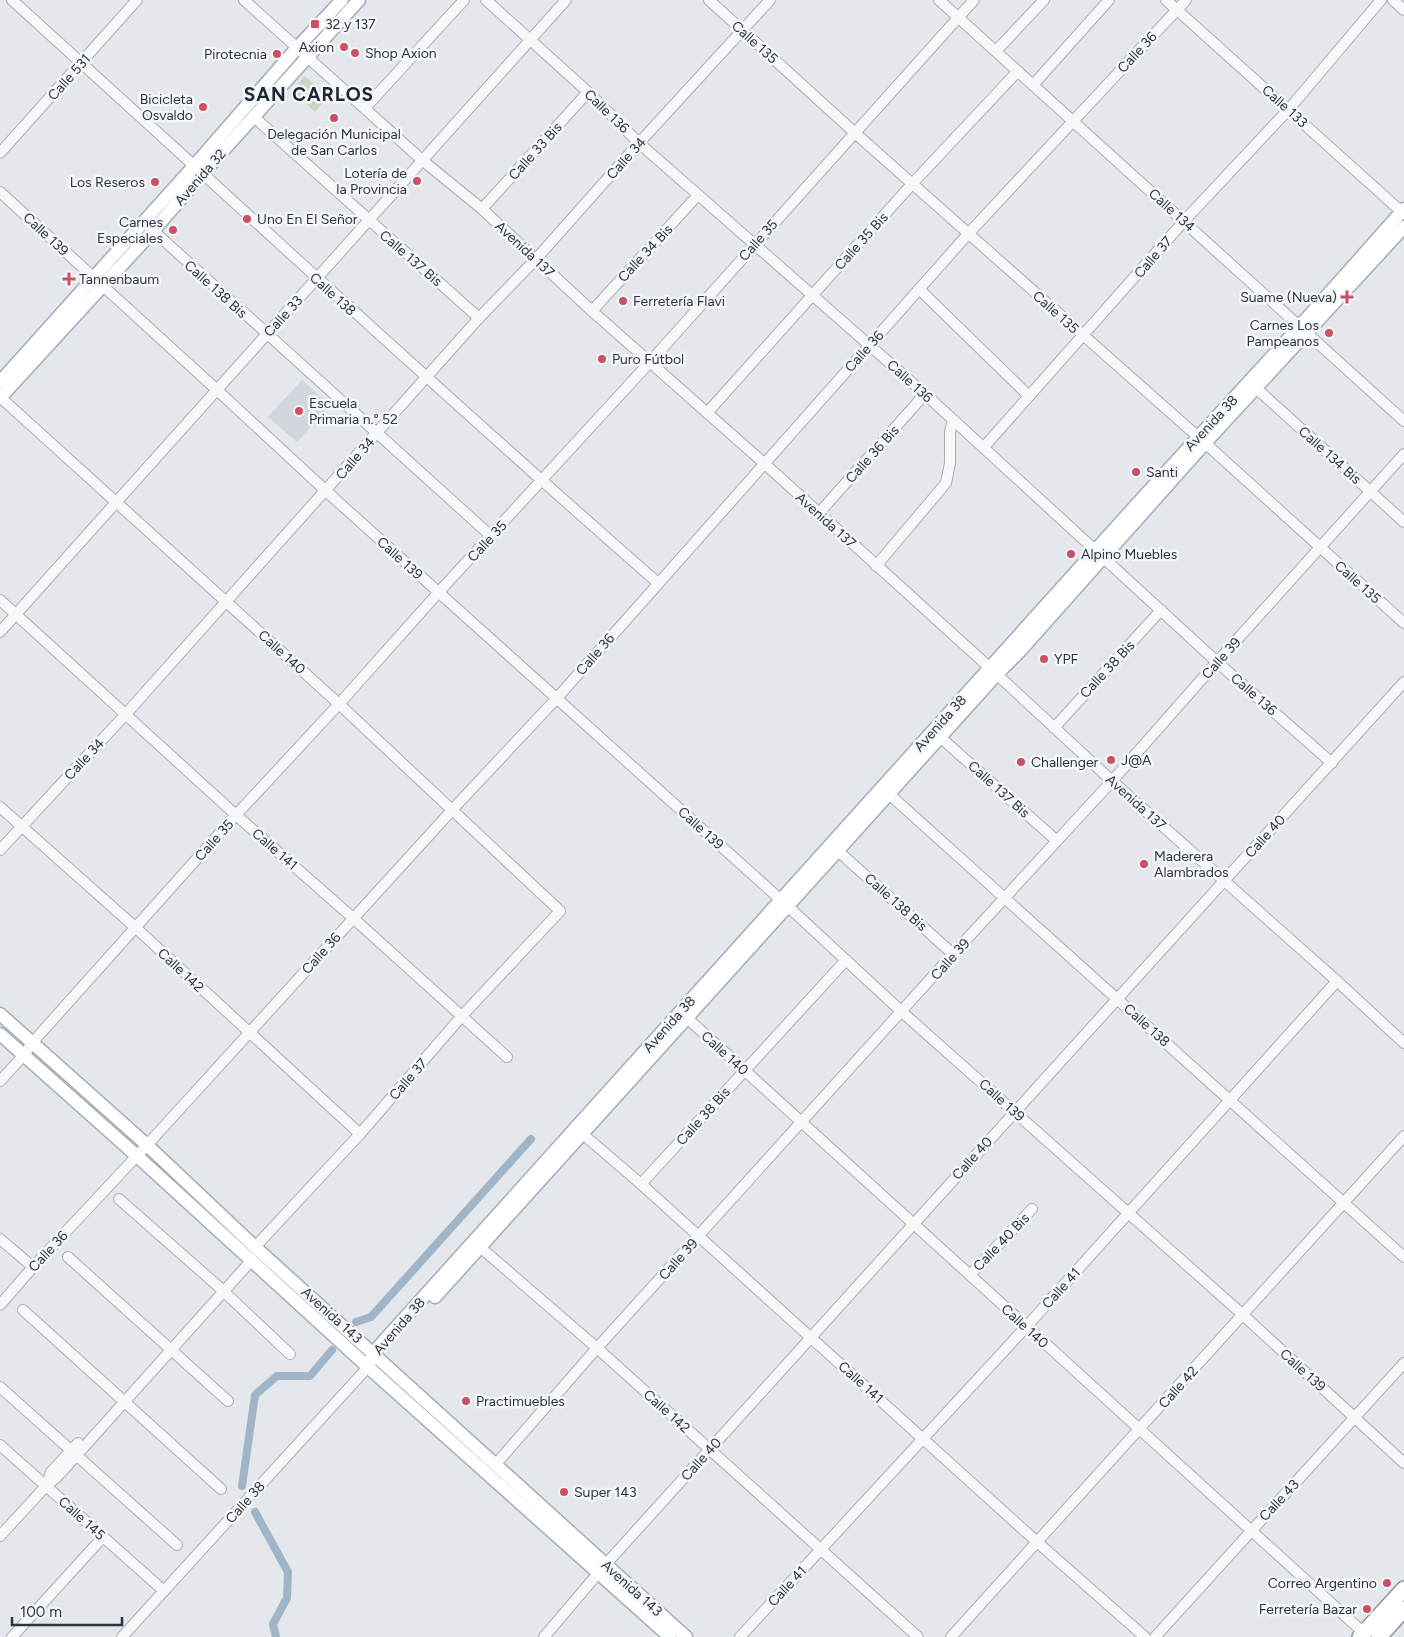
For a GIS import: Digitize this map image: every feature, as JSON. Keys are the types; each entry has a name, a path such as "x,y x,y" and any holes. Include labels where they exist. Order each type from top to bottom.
{"highway":[{"path":"1368,1636 1404,1589"},
{"path":"1368,1636 1404,1609"}],"main road":[{"name":"Avenida 32","path":"0,382 98,282 153,231 198,170 296,48 342,0"},
{"name":"Avenida 32","path":"0,398 98,282 143,222 254,117 359,0"},
{"name":"Avenida 38","path":"1202,440 1256,388 1403,211"},
{"name":"Avenida 38","path":"368,1367 1202,440 1304,330 1404,227"},
{"name":"Avenida 38","path":"377,1355 480,1247 579,1131 687,1018 784,903 838,851 940,737 993,671"},
{"name":"Avenida 143","path":"0,1014 147,1145 251,1255 368,1367 602,1568 686,1637"},
{"name":"Avenida 143","path":"0,1034 251,1255 377,1355 496,1464 670,1637"}],"street":[{"name":"Calle 138","path":"12,0 316,279 658,583"},
{"name":"Calle 531","path":"0,153 137,0"},
{"name":"Avenida 137","path":"244,0 765,464 1112,781 1404,1043"},
{"path":"365,108 464,0"},
{"name":"Calle 136","path":"486,0 588,92 639,142 925,394 1217,662 1332,762"},
{"name":"Calle 33","path":"0,632 566,0"},
{"name":"Calle 135","path":"709,0 855,133 1202,440 1404,623"},
{"name":"Calle 34","path":"0,850 125,715 479,318 536,259 639,142 770,0"},
{"name":"Calle 134","path":"939,0 1404,421"},
{"name":"Calle 35","path":"0,1081 236,815 650,362 974,0"},
{"path":"996,52 1044,0"},
{"path":"1033,85 1109,0"},
{"name":"Calle 133","path":"1166,0 1403,211"},
{"name":"Calle 36","path":"0,1305 248,1032 557,698 968,234 1186,0"},
{"name":"Calle 37","path":"984,447 1184,221 1288,109 1382,0"},
{"path":"1392,0 1404,10"},
{"name":"Calle 35 Bis","path":"707,413 912,184 1018,71"},
{"name":"Calle 33 Bis","path":"482,210 588,92"},
{"name":"Calle 137 Bis","path":"254,117 479,318"},
{"name":"Calle 139","path":"0,192 438,593 557,698 902,1012 1242,1314 1404,1463"},
{"name":"Calle 34 Bis","path":"592,311 698,195"},
{"name":"Calle 138 Bis","path":"143,222 490,536"},
{"path":"919,289 1029,396"},
{"name":"Calle 134 Bis","path":"1256,388 1404,522"},
{"name":"Calle 36 Bis","path":"818,513 925,394"},
{"name":"Calle 140","path":"0,398 339,704 560,911"},
{"path":"876,566 946,483 950,463 950,431 952,424 955,422"},
{"name":"Calle 39","path":"496,1464 597,1348 1112,781 1404,454"},
{"name":"Calle 141","path":"0,600 125,715 507,1058"},
{"name":"Calle 38 Bis","path":"1054,728 1161,610"},
{"name":"Calle 40","path":"544,1637 602,1568 1404,682"},
{"name":"Calle 137 Bis","path":"940,737 1057,841"},
{"name":"Calle 138","path":"889,794 1404,1257"},
{"name":"Calle 142","path":"0,807 136,928 360,1134"},
{"name":"Calle 138 Bis","path":"838,851 953,954"},
{"name":"Calle 37","path":"46,1486 57,1477 74,1453 360,1134 461,1017 560,911"},
{"name":"Calle 38 Bis","path":"641,1184 846,960"},
{"name":"Calle 41","path":"740,1637 1026,1327 1337,981"},
{"name":"Calle 140","path":"687,1018 1368,1636"},
{"name":"Calle 141","path":"579,1131 641,1184 1037,1542 1145,1637"},
{"name":"Calle 42","path":"951,1637 1404,1136"},
{"path":"119,1199 221,1289 290,1354"},
{"name":"Calle 40 Bis","path":"970,1275 1032,1209"},
{"path":"0,1239 33,1267"},
{"name":"Calle 142","path":"480,1247 597,1348 918,1637"},
{"path":"68,1257 228,1401"},
{"path":"22,1310 221,1489"},
{"name":"Calle 43","path":"1155,1637 1404,1363"},
{"name":"Calle 38","path":"122,1637 368,1367"},
{"path":"0,1387 177,1545"},
{"name":"Calle 145","path":"0,1445 164,1591"},
{"path":"0,1536 46,1486"},
{"path":"12,1637 102,1537"}],"shaded area":[{"name":"Escuela Primaria n.° 52","path":"302,380 330,405 297,442 268,417"}],"green space":[{"path":"305,76 328,97 315,112 292,90"}],"waterway":[{"path":"356,1322 371,1317 531,1139"},
{"path":"242,1486 255,1395 277,1376 310,1376 332,1350"},
{"path":"255,1512 288,1572 287,1598 273,1624 276,1637"}],"place":[{"name":"32 y 137","path":"315,24"},
{"name":"Axion","path":"344,47"},
{"name":"Shop Axion","path":"355,53"},
{"name":"Pirotecnia","path":"277,54"},
{"name":"Bicicleta Osvaldo","path":"203,107"},
{"name":"Delegación Municipal de San Carlos","path":"334,118"},
{"name":"Lotería de la Provincia","path":"417,181"},
{"name":"Los Reseros","path":"155,182"},
{"name":"Uno En El Señor","path":"247,219"},
{"name":"Carnes Especiales","path":"173,230"},
{"name":"Tannenbaum","path":"69,279"},
{"name":"Suame (Nueva)","path":"1347,297"},
{"name":"Ferretería Flavi","path":"623,301"},
{"name":"Carnes Los Pampeanos","path":"1329,333"},
{"name":"Puro Fútbol","path":"602,359"},
{"name":"Escuela Primaria n.° 52","path":"299,411"},
{"name":"Santi","path":"1136,472"},
{"name":"Alpino Muebles","path":"1071,554"},
{"name":"YPF","path":"1044,659"},
{"name":"J@A","path":"1111,760"},
{"name":"Challenger","path":"1021,762"},
{"name":"Maderera Alambrados","path":"1144,864"},
{"name":"Practimuebles","path":"466,1401"},
{"name":"Super 143","path":"564,1492"},
{"name":"Correo Argentino","path":"1387,1583"},
{"name":"Ferretería Bazar","path":"1367,1609"}],"district":[{"name":"SAN CARLOS","path":"309,94"}]}
